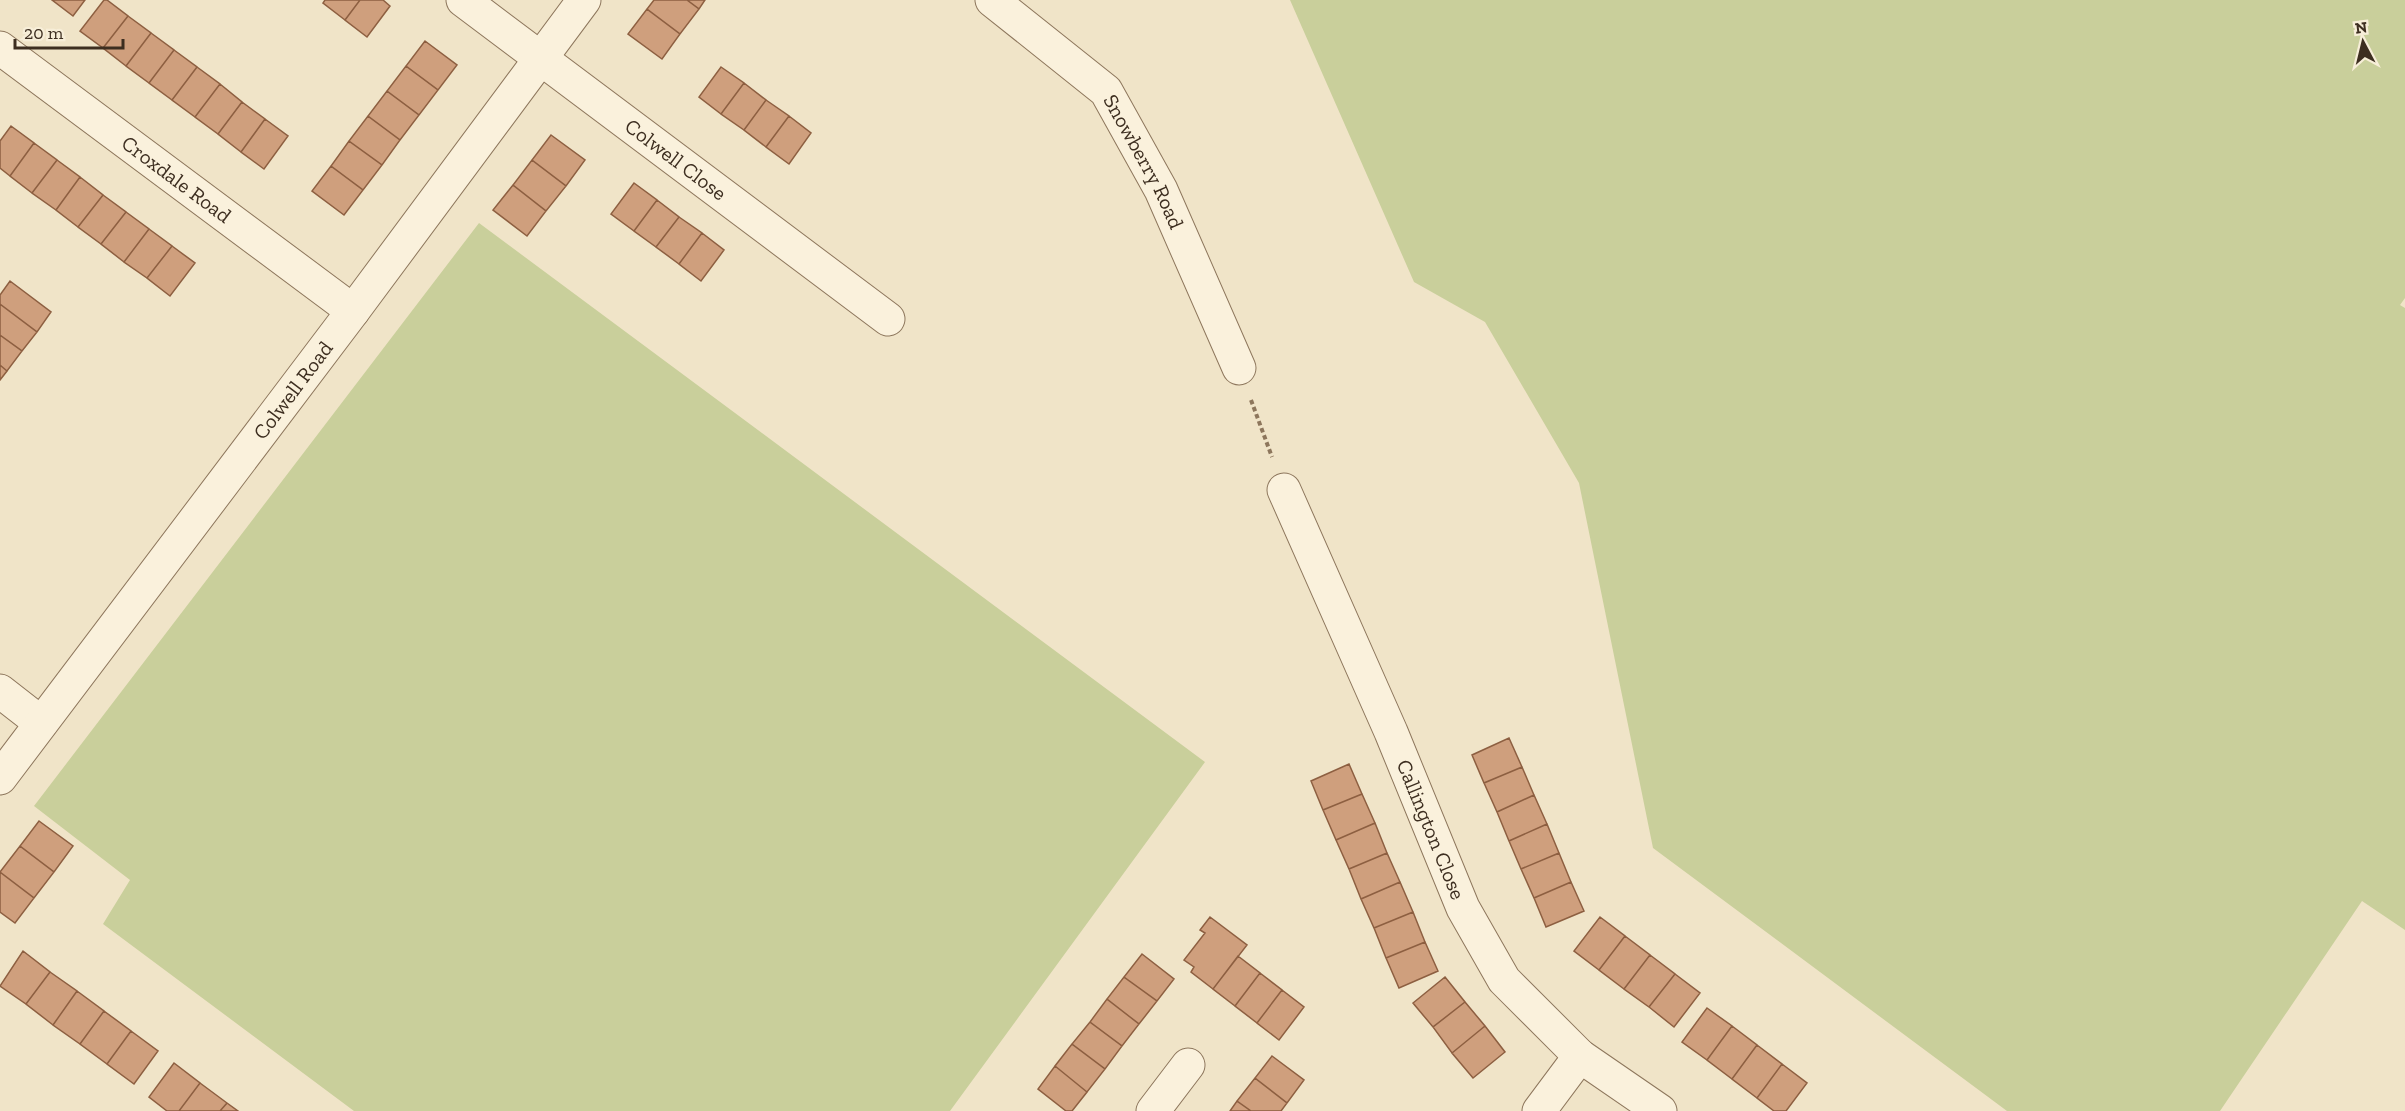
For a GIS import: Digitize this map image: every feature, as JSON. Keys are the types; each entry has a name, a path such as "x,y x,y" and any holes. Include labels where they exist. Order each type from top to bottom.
{"street":[{"name":"Colwell Close","path":"463,0 888,319"},
{"name":"Colwell Road","path":"0,778 353,311 584,0"},
{"name":"Snowberry Road","path":"992,0 1106,91 1161,190 1239,368"},
{"name":"Croxdale Road","path":"0,48 353,311"},
{"name":"Callington Close","path":"1284,490 1391,732 1463,908 1504,980 1580,1056 1660,1111"},
{"path":"0,691 41,723"},
{"path":"1539,1111 1580,1056"},
{"path":"1153,1111 1188,1065"}],"path":[{"path":"1239,368 1284,490"}],"green space":[{"path":"1290,0 2405,0 2405,298 2400,305 2405,308 2405,930 2362,901 2220,1111 2007,1111 1653,848 1579,483 1485,322 1414,282"},
{"path":"479,223 1205,762 950,1111 354,1111 103,924 130,880 34,806"}],"building":[{"path":"52,0 85,0 73,16"},
{"path":"104,0 128,16 103,48 80,31"},
{"path":"325,0 360,0 345,20 323,3"},
{"path":"360,0 383,0 390,6 367,37 345,20"},
{"path":"654,0 687,0 699,9 680,34 647,9"},
{"path":"687,0 705,0 699,9"},
{"path":"647,9 680,34 662,59 628,34"},
{"path":"128,16 151,33 126,66 103,48"},
{"path":"151,33 174,50 149,83 126,66"},
{"path":"425,41 457,65 438,90 406,66"},
{"path":"174,50 197,67 172,100 149,83"},
{"path":"406,66 438,90 419,115 387,91"},
{"path":"197,67 220,84 195,117 172,100"},
{"path":"721,67 744,83 721,114 699,97"},
{"path":"744,83 766,100 744,130 721,114"},
{"path":"220,84 242,102 218,134 195,117"},
{"path":"387,91 419,115 400,140 368,116"},
{"path":"766,100 789,116 766,147 744,130"},
{"path":"242,102 265,119 241,152 218,134"},
{"path":"368,116 400,140 382,165 349,141"},
{"path":"789,116 811,133 789,164 766,147"},
{"path":"265,119 288,136 264,169 241,152"},
{"path":"11,126 34,143 10,176 0,168 0,141"},
{"path":"551,135 585,160 566,186 532,160"},
{"path":"349,141 382,165 363,190 331,166"},
{"path":"34,143 57,160 32,193 10,176"},
{"path":"57,160 80,177 56,210 32,193"},
{"path":"532,160 566,186 546,211 513,185"},
{"path":"331,166 363,190 344,215 312,191"},
{"path":"80,177 103,195 78,227 56,210"},
{"path":"634,183 657,200 634,231 611,214"},
{"path":"513,185 546,211 527,236 493,210"},
{"path":"103,195 126,212 101,244 78,227"},
{"path":"657,200 679,217 656,247 634,231"},
{"path":"126,212 149,229 124,262 101,244"},
{"path":"679,217 702,233 679,264 656,247"},
{"path":"149,229 172,246 147,278 124,262"},
{"path":"702,233 724,250 701,281 679,264"},
{"path":"172,246 195,263 170,296 147,278"},
{"path":"10,281 51,312 37,332 0,304 0,295"},
{"path":"0,304 37,332 22,351 0,335"},
{"path":"0,335 22,351 7,371 0,365"},
{"path":"0,365 7,371 0,380"},
{"path":"1509,738 1522,767 1484,783 1472,755"},
{"path":"1349,764 1362,794 1323,810 1311,781"},
{"path":"1522,767 1534,795 1497,812 1484,783"},
{"path":"1362,794 1375,823 1336,840 1323,810"},
{"path":"1534,795 1547,824 1509,841 1497,812"},
{"path":"39,821 73,846 54,872 20,846"},
{"path":"1375,823 1387,853 1349,869 1336,840"},
{"path":"1547,824 1559,853 1521,869 1509,841"},
{"path":"20,846 54,872 34,898 0,872"},
{"path":"1387,853 1400,882 1361,899 1349,869"},
{"path":"1559,853 1571,882 1534,898 1521,869"},
{"path":"0,872 34,898 15,923 0,912"},
{"path":"1400,882 1413,912 1374,928 1361,899"},
{"path":"1571,882 1584,911 1546,927 1534,898"},
{"path":"1413,912 1425,942 1386,958 1374,928"},
{"path":"1210,917 1247,945 1213,989 1191,972 1194,967 1184,960 1205,933 1200,930"},
{"path":"1600,917 1625,936 1599,970 1574,951"},
{"path":"1625,936 1650,955 1624,989 1599,970"},
{"path":"1425,942 1438,971 1399,988 1386,958"},
{"path":"23,951 50,972 26,1004 0,986"},
{"path":"1142,954 1174,979 1157,1001 1124,977"},
{"path":"1650,955 1675,974 1649,1007 1624,989"},
{"path":"1238,956 1260,973 1235,1006 1213,989"},
{"path":"50,972 77,991 53,1025 26,1004"},
{"path":"1260,973 1282,990 1257,1023 1235,1006"},
{"path":"1675,974 1700,993 1674,1027 1649,1007"},
{"path":"1124,977 1157,1001 1139,1024 1107,999"},
{"path":"1445,977 1465,1002 1433,1027 1413,1003"},
{"path":"1282,990 1304,1007 1279,1040 1257,1023"},
{"path":"77,991 104,1011 80,1044 53,1025"},
{"path":"1107,999 1139,1024 1122,1046 1090,1022"},
{"path":"1465,1002 1485,1026 1452,1053 1433,1027"},
{"path":"1707,1008 1732,1026 1707,1060 1682,1042"},
{"path":"104,1011 131,1031 107,1064 80,1044"},
{"path":"1090,1022 1122,1046 1105,1069 1072,1044"},
{"path":"1485,1026 1505,1052 1473,1078 1452,1053"},
{"path":"1732,1026 1757,1045 1732,1079 1707,1060"},
{"path":"131,1031 158,1051 134,1084 107,1064"},
{"path":"1072,1044 1105,1069 1087,1092 1055,1066"},
{"path":"1757,1045 1782,1064 1757,1098 1732,1079"},
{"path":"1272,1056 1304,1080 1287,1103 1255,1078"},
{"path":"174,1063 200,1083 179,1111 167,1111 149,1097"},
{"path":"1782,1064 1807,1083 1786,1111 1774,1111 1757,1098"},
{"path":"1055,1066 1087,1092 1072,1111 1066,1111 1038,1089"},
{"path":"1255,1078 1287,1103 1281,1111 1251,1111 1237,1101"},
{"path":"200,1083 227,1103 220,1111 179,1111"},
{"path":"1237,1101 1251,1111 1230,1111"},
{"path":"227,1103 238,1111 220,1111"}]}
